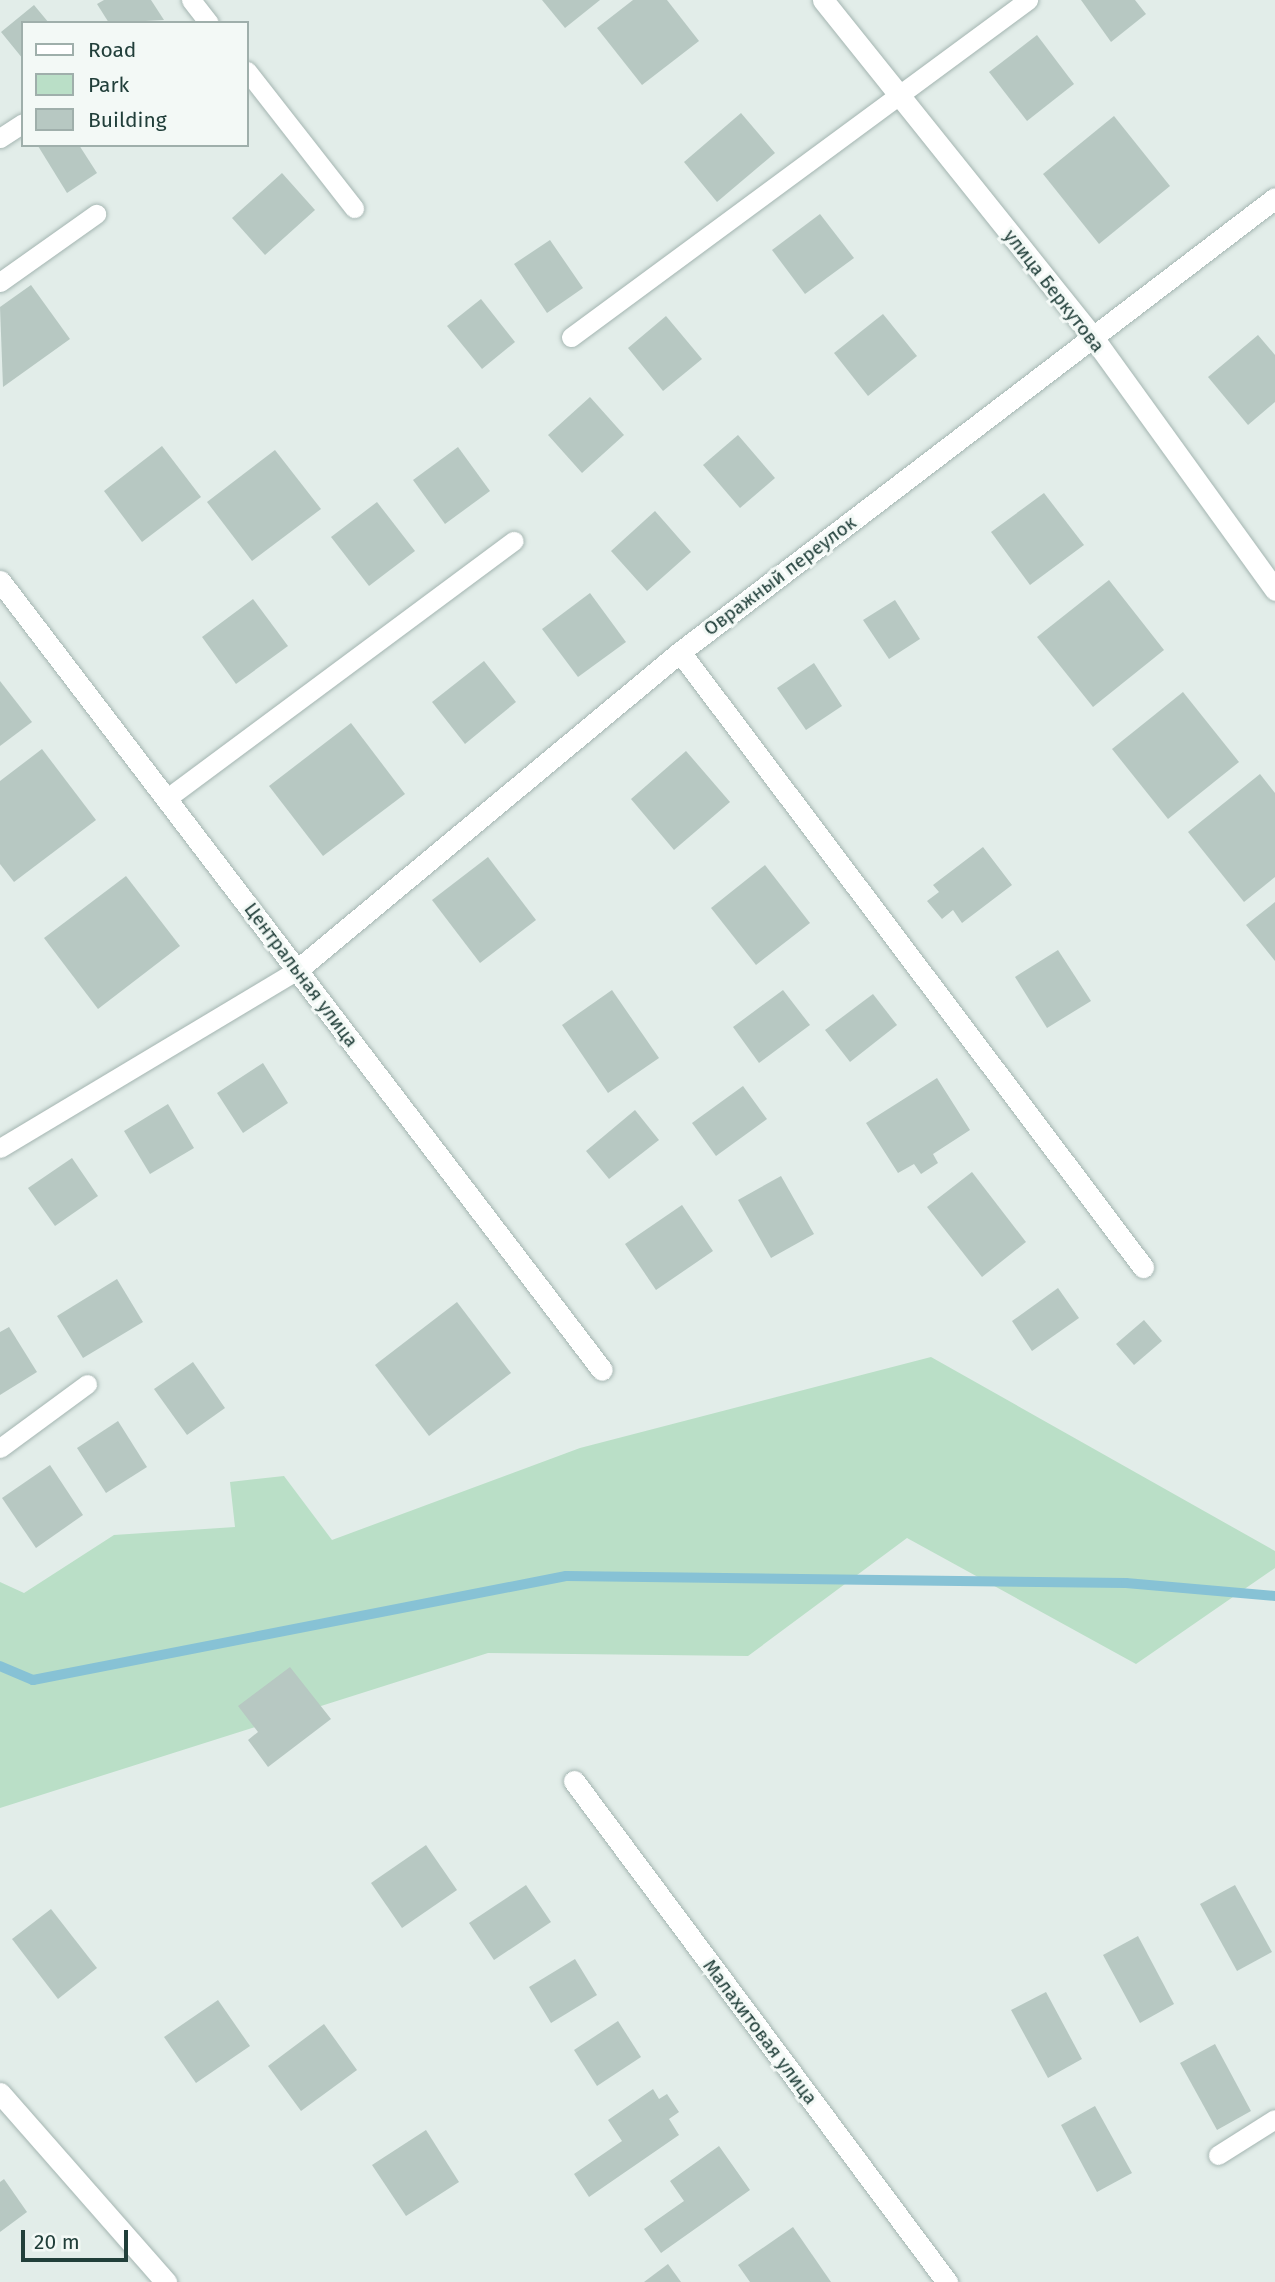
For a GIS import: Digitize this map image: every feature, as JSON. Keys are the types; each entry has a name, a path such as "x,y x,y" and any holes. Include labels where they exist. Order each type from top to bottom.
{"street":[{"name":"улица Беркутова","path":"823,0 1092,336 1275,590"},
{"name":"Овражный переулок","path":"298,970 680,652 1275,198"},
{"name":"Центральная улица","path":"0,581 602,1370"},
{"path":"680,652 1143,1267"},
{"name":"Малахитовая улица","path":"574,1781 947,2282"},
{"path":"0,2094 166,2282"}],"lane":[{"path":"191,0 207,21"},
{"path":"571,337 1028,0"},
{"path":"248,72 354,208"},
{"path":"0,138 21,124"},
{"path":"0,282 96,214"},
{"path":"166,799 514,541"},
{"path":"0,1148 298,970"},
{"path":"0,1448 87,1384"},
{"path":"1218,2155 1275,2119"}],"green space":[{"path":"931,1357 1275,1551 1275,1568 1136,1664 907,1538 748,1656 488,1653 0,1808 0,1582 24,1593 114,1535 235,1527 230,1482 284,1476 332,1540 580,1448"}],"building":[{"path":"104,0 151,0 164,20 108,21 97,4"},
{"path":"542,0 600,0 565,28"},
{"path":"633,0 667,0 699,41 642,85 597,28"},
{"path":"1081,0 1135,0 1146,14 1111,42"},
{"path":"34,5 47,21 21,21 21,57 1,32"},
{"path":"1037,35 1074,84 1027,121 989,72"},
{"path":"741,113 775,153 717,202 684,162"},
{"path":"1114,116 1170,186 1099,244 1043,174"},
{"path":"39,147 80,147 97,173 67,193"},
{"path":"282,173 315,210 265,255 232,218"},
{"path":"820,214 854,258 805,294 772,250"},
{"path":"550,240 583,288 547,313 514,264"},
{"path":"31,285 70,339 3,387 0,307"},
{"path":"481,299 515,342 482,369 447,326"},
{"path":"883,314 917,356 868,396 834,353"},
{"path":"666,316 702,359 663,391 628,348"},
{"path":"1258,335 1275,355 1275,402 1248,425 1208,377"},
{"path":"590,397 624,435 582,473 548,435"},
{"path":"738,435 775,478 740,508 703,465"},
{"path":"162,446 201,497 142,542 104,491"},
{"path":"458,447 490,491 445,524 413,480"},
{"path":"275,450 321,509 252,561 207,502"},
{"path":"1044,493 1084,545 1030,585 991,532"},
{"path":"377,502 415,551 369,586 331,537"},
{"path":"655,511 691,552 647,591 611,551"},
{"path":"1109,580 1164,650 1093,707 1037,637"},
{"path":"590,593 626,642 578,677 542,629"},
{"path":"253,599 288,646 236,684 202,637"},
{"path":"895,600 920,639 889,659 863,620"},
{"path":"484,661 516,702 465,744 432,702"},
{"path":"814,663 842,706 806,730 777,688"},
{"path":"0,681 32,722 0,746"},
{"path":"1183,692 1239,762 1168,819 1112,749"},
{"path":"351,723 405,794 323,856 269,786"},
{"path":"42,749 96,820 14,882 0,864 0,781"},
{"path":"686,751 730,802 674,850 631,799"},
{"path":"1260,774 1275,793 1275,877 1244,902 1188,832"},
{"path":"983,847 1012,885 962,923 953,910 942,919 927,901 939,892 933,885"},
{"path":"488,857 536,920 480,963 432,900"},
{"path":"765,865 810,923 756,965 711,908"},
{"path":"126,876 180,946 98,1009 44,938"},
{"path":"1275,902 1275,961 1246,925"},
{"path":"1058,950 1091,1001 1047,1028 1015,977"},
{"path":"612,990 659,1058 608,1093 562,1025"},
{"path":"783,990 810,1025 759,1063 733,1027"},
{"path":"873,994 897,1025 850,1062 825,1030"},
{"path":"263,1063 288,1103 243,1133 217,1093"},
{"path":"937,1078 970,1130 933,1154 938,1163 921,1174 914,1164 898,1173 866,1123"},
{"path":"743,1086 767,1119 716,1156 692,1123"},
{"path":"168,1104 194,1148 150,1174 124,1131"},
{"path":"635,1110 659,1140 609,1179 586,1151"},
{"path":"72,1158 98,1196 55,1226 28,1188"},
{"path":"972,1172 1026,1242 982,1277 927,1207"},
{"path":"781,1176 814,1234 771,1258 738,1200"},
{"path":"682,1205 713,1251 656,1290 625,1244"},
{"path":"117,1279 143,1322 83,1358 57,1316"},
{"path":"1058,1288 1079,1318 1032,1351 1012,1321"},
{"path":"457,1302 511,1373 429,1436 375,1365"},
{"path":"1144,1320 1162,1341 1134,1365 1116,1344"},
{"path":"9,1327 37,1372 0,1395 0,1332"},
{"path":"193,1362 225,1408 187,1435 154,1389"},
{"path":"118,1421 147,1467 106,1493 77,1448"},
{"path":"50,1465 83,1515 36,1548 2,1498"},
{"path":"290,1667 331,1719 268,1767 248,1740 258,1732 238,1706"},
{"path":"426,1845 457,1890 402,1928 371,1883"},
{"path":"526,1885 551,1922 494,1960 469,1923"},
{"path":"1235,1885 1272,1952 1237,1971 1200,1904"},
{"path":"51,1909 97,1968 58,1999 12,1939"},
{"path":"1138,1936 1174,2004 1140,2023 1103,1955"},
{"path":"575,1959 597,1995 551,2023 529,1987"},
{"path":"1046,1992 1082,2059 1048,2078 1011,2010"},
{"path":"218,2000 250,2046 196,2083 164,2037"},
{"path":"618,2021 641,2057 597,2086 574,2050"},
{"path":"324,2024 357,2070 301,2111 268,2066"},
{"path":"1215,2044 1251,2111 1217,2130 1180,2063"},
{"path":"653,2089 659,2099 667,2094 679,2112 669,2119 679,2135 589,2197 574,2174 622,2141 608,2120"},
{"path":"1095,2106 1132,2173 1097,2192 1061,2125"},
{"path":"426,2130 459,2182 406,2216 372,2165"},
{"path":"719,2146 750,2190 661,2253 644,2229 684,2201 670,2181"},
{"path":"4,2179 27,2212 0,2232 0,2182"},
{"path":"793,2227 831,2282 750,2282 738,2265"},
{"path":"668,2264 681,2282 644,2282"}],"waterway":[{"path":"0,1666 33,1680 566,1576 1126,1583 1275,1596"}]}
